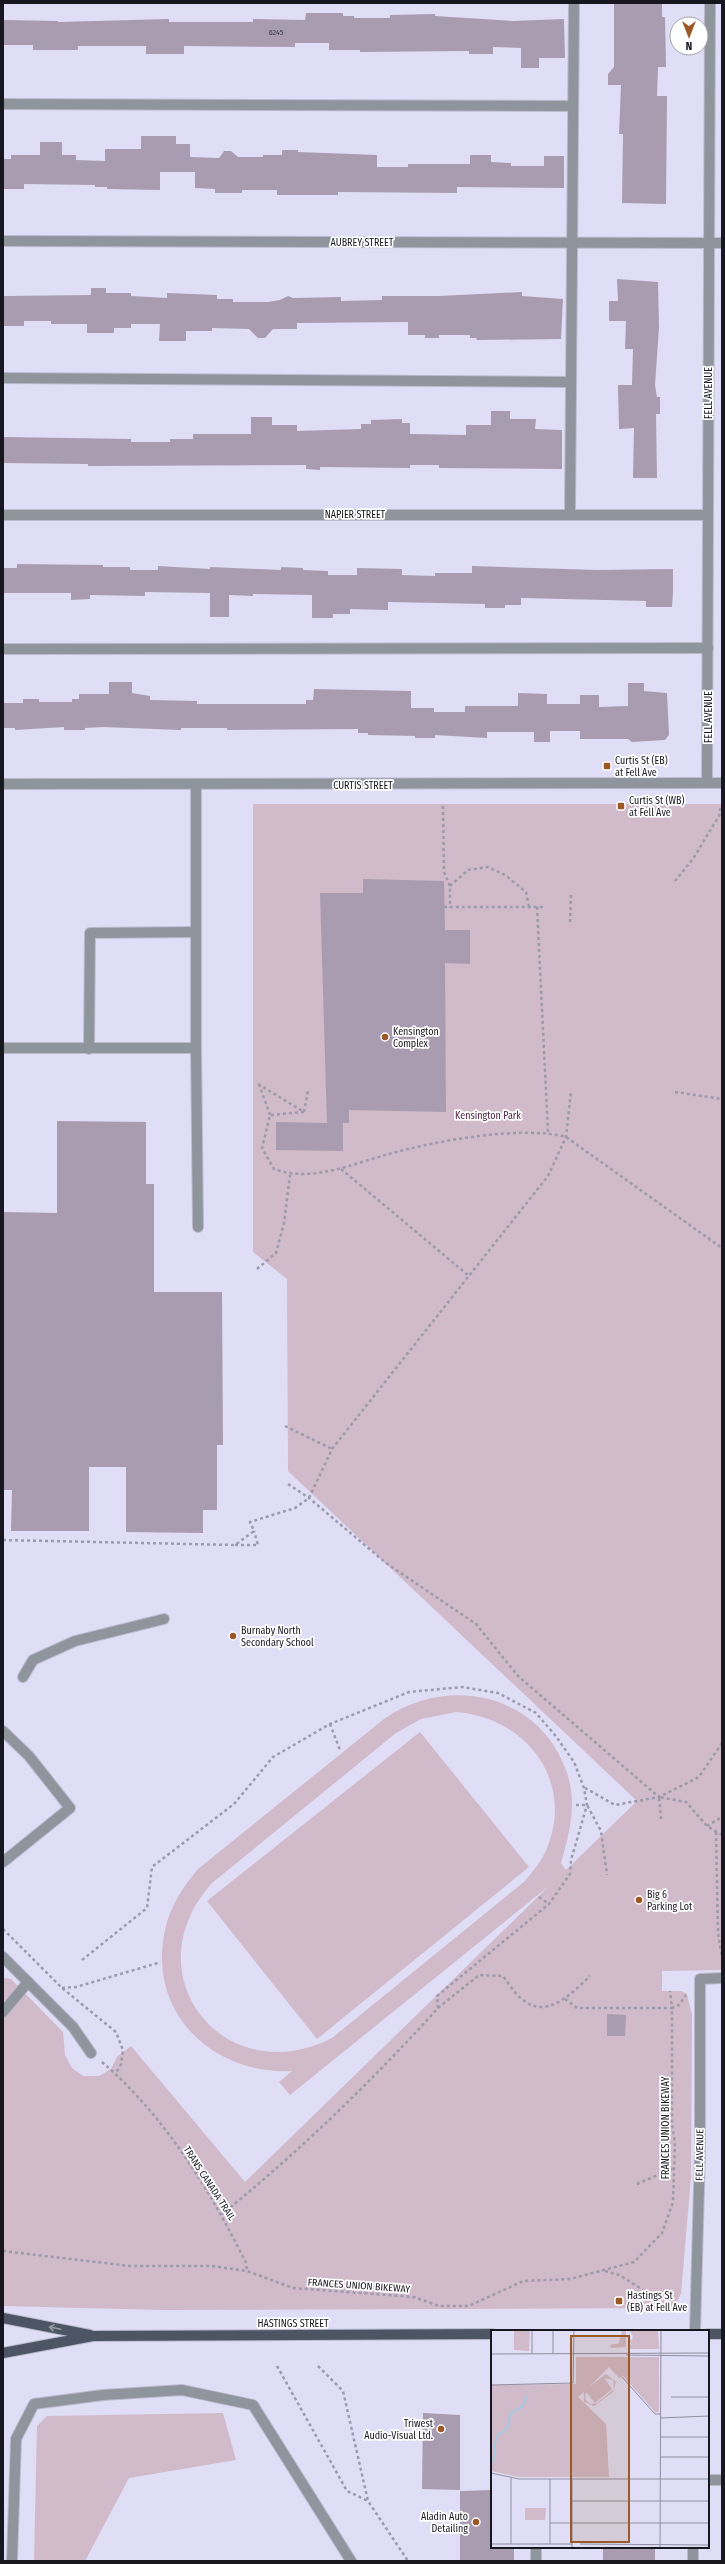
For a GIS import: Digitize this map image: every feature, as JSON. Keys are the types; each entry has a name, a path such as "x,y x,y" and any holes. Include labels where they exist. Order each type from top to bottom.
{"main road":[{"name":"HASTINGS STREET","path":"3,2318 93,2336"},
{"name":"HASTINGS STREET","path":"3,2353 93,2336 491,2334"},
{"path":"709,2334 722,2334"}],"street":[{"path":"570,514 574,3"},
{"name":"FELL AVENUE","path":"707,783 710,3"},
{"path":"3,104 573,106"},
{"name":"AUBREY STREET","path":"3,241 722,243"},
{"path":"3,378 570,382"},
{"name":"NAPIER STREET","path":"3,515 707,515"},
{"path":"3,649 708,648"},
{"name":"CURTIS STREET","path":"3,784 722,783"},
{"path":"196,784 195,932 198,1227"},
{"path":"89,1049 90,933 195,932"},
{"path":"3,1048 196,1048"},
{"path":"23,1677 33,1660 75,1641 164,1619"},
{"path":"3,1731 28,1756 70,1808 3,1862"},
{"path":"3,1956 73,2027 92,2053"},
{"path":"700,1979 722,1978"},
{"name":"FELL AVENUE","path":"695,2330 700,2151 700,1979"},
{"path":"3,2012 28,1982"},
{"path":"12,2561 16,2439 34,2404 103,2395 182,2390 253,2405 352,2561"},
{"path":"709,2480 722,2480"},
{"path":"536,2548 536,2561"},
{"path":"693,2561 694,2548"}],"path":[{"path":"443,806 444,872 450,886 450,907"},
{"path":"675,881 694,859 720,814 720,807"},
{"path":"450,886 468,870 488,867 505,874 526,892 529,907"},
{"path":"570,922 571,894"},
{"path":"444,907 543,907"},
{"path":"537,907 548,1132"},
{"path":"304,1112 258,1084 270,1115 262,1148 274,1169 290,1175 341,1169 425,1144 465,1138 548,1132 566,1137 722,1248"},
{"path":"304,1112 308,1091"},
{"path":"3,1540 258,1545 250,1522 295,1508 309,1498 332,1449 548,1176 566,1137 571,1092"},
{"path":"676,1092 722,1099"},
{"path":"270,1115 304,1112"},
{"path":"341,1169 468,1276"},
{"path":"257,1269 276,1253 284,1223 290,1175"},
{"path":"285,1426 332,1449"},
{"path":"288,1484 309,1498 386,1563 476,1624 518,1676 660,1797 686,1802 707,1826 722,1835"},
{"path":"235,1545 254,1531"},
{"path":"82,1960 147,1908 152,1867 234,1804 273,1757 330,1724 409,1692 462,1687 498,1693 536,1713 555,1735 574,1762 584,1788 587,1805 601,1831 607,1875"},
{"path":"330,1724 340,1750"},
{"path":"584,1788 615,1805 660,1797 699,1778 722,1743"},
{"path":"660,1797 661,1820"},
{"path":"576,1805 587,1805"},
{"path":"438,2008 437,1996 549,1904 570,1874 571,1860 587,1805"},
{"path":"707,1826 722,1817"},
{"path":"716,1832 718,1934 722,1958"},
{"path":"539,1897 549,1904"},
{"path":"3,1928 62,1988 116,2032 123,2050 121,2064 116,2073"},
{"path":"62,1988 76,1987 158,1962"},
{"path":"222,2214 290,2157 438,2008 479,1975 503,1976 523,2001 535,2006 546,2007 566,1999 590,1976"},
{"path":"566,1999 577,2008 672,2008 679,2004 700,1979"},
{"name":"FRANCES UNION BIKEWAY","path":"247,2271 293,2288 414,2297 439,2306 469,2306 523,2281 570,2279 634,2262 662,2232 673,2202 675,2142 672,2125 672,2008 670,1991"},
{"name":"TRANS CANADA TRAIL","path":"92,2053 116,2073 151,2114 189,2163 222,2214 246,2263 247,2271"},
{"path":"636,2184 674,2168"},
{"path":"3,2251 130,2266 212,2266 247,2271"},
{"path":"604,2271 619,2276 661,2301"},
{"path":"277,2366 347,2491 368,2501"},
{"path":"318,2366 343,2391 368,2501 408,2561"}],"green space":[{"name":"Kensington Park","path":"253,804 722,804 722,1970 662,1971 662,1991 681,1991 687,1994 692,2015 691,2177 681,2294 676,2304 669,2308 164,2310 3,2306 3,1978 11,1979 63,2032 65,2055 72,2068 83,2076 99,2076 111,2069 117,2057 131,2046 245,2182 549,1886 290,2095 279,2082 292,2071 263,2069 236,2062 212,2050 192,2033 176,2012 166,1987 162,1960 165,1930 170,1913 178,1897 198,1869 384,1719 410,1705 437,1697 465,1695 491,1700 516,1710 538,1726 556,1748 568,1776 572,1799 571,1820 561,1863 566,1870 637,1801 288,1471 287,1279 253,1252","holes":["456,1712 481,1716 503,1726 522,1739 538,1756 549,1776 554,1799 554,1823 545,1853 525,1881 332,2038 292,2051 256,2050 225,2037 201,2015 185,1987 181,1953 189,1918 212,1883 396,1733 421,1719"]},
{"path":"420,1732 529,1867 317,2039 207,1901"},
{"path":"223,2413 236,2460 129,2478 85,2561 34,2561 37,2426 47,2416"}],"building":[{"path":"614,3 662,3 662,17 665,17 666,67 658,67 657,96 667,96 666,204 622,203 623,134 619,134 621,85 608,85 608,74 614,67"},
{"path":"306,13 343,13 343,16 354,16 354,18 390,18 390,15 435,14 435,16 513,21 564,19 565,58 539,58 539,68 521,68 521,48 493,47 493,54 469,54 469,51 360,52 360,50 329,50 329,43 295,43 295,47 184,46 184,54 146,54 146,46 78,46 78,50 33,50 33,45 3,45 3,20 58,22 169,19 169,22 253,22 253,19 305,20"},
{"path":"141,136 176,136 176,144 190,144 190,157 219,158 224,151 231,151 238,157 263,157 263,155 282,155 282,150 298,150 298,152 377,155 377,167 408,167 408,164 470,164 470,155 491,155 491,162 511,163 511,166 544,166 544,156 564,156 564,188 457,187 457,193 338,192 338,195 277,195 277,190 242,190 242,193 215,193 215,189 195,188 195,172 160,172 160,190 107,189 107,187 95,187 95,185 24,184 24,189 3,189 3,159 11,159 11,155 40,155 40,142 62,142 62,155 76,155 76,160 105,161 105,149 141,149"},
{"path":"617,279 658,282 659,327 655,385 657,397 660,397 660,414 656,414 657,478 633,478 634,428 619,429 618,385 632,385 633,349 625,349 626,321 609,321 609,301 618,301"},
{"path":"91,288 106,288 106,293 131,293 131,296 167,298 167,293 217,295 217,299 233,299 233,302 268,302 280,300 288,296 293,298 341,297 341,301 382,300 382,296 439,296 522,292 522,296 563,299 561,339 477,340 476,338 470,338 470,335 439,335 439,338 425,338 425,335 408,335 408,322 297,323 297,329 273,329 265,338 258,338 249,329 212,328 212,331 186,331 186,341 159,341 160,324 131,324 131,328 114,328 114,333 87,333 87,324 51,324 51,321 24,321 24,326 4,326 4,296 91,295"},
{"path":"491,411 510,411 510,419 536,419 535,429 562,430 562,469 439,468 439,465 410,465 410,468 320,467 320,470 306,469 306,465 88,466 88,464 3,463 3,437 131,439 131,442 170,442 170,439 193,439 193,434 251,434 251,417 272,417 272,425 297,425 297,431 361,429 361,424 371,424 371,420 402,419 402,423 410,423 410,434 466,435 466,425 491,425"},
{"path":"17,564 103,565 103,567 130,567 130,570 158,570 158,566 210,569 210,567 281,570 281,567 328,571 328,575 357,575 357,568 402,569 402,575 435,576 435,573 472,573 472,566 598,570 673,569 673,592 672,607 646,607 646,601 521,598 521,605 505,605 505,608 485,608 485,604 388,602 388,610 350,609 350,614 333,614 333,618 312,618 312,595 229,595 229,617 210,617 210,593 145,592 145,596 90,595 90,599 71,600 71,593 3,593 3,568 17,568"},
{"path":"109,682 132,682 132,693 150,696 150,700 197,701 197,704 306,704 306,700 313,700 314,689 411,691 411,708 434,708 434,712 465,712 465,706 518,706 518,693 547,694 547,704 580,704 580,695 599,695 599,707 628,706 628,683 644,683 644,691 667,693 669,735 665,740 632,742 628,739 580,739 580,731 550,731 550,742 534,742 534,732 487,732 487,738 435,735 435,738 415,738 415,736 368,735 368,733 358,733 358,729 227,730 227,728 181,728 181,730 103,727 85,728 85,730 64,730 64,727 15,730 15,728 3,728 3,703 23,703 23,699 39,699 39,702 72,702 72,699 79,699 79,694 109,694"},
{"name":"Kensington Complex","path":"363,879 444,881 445,930 470,930 470,964 445,963 446,1112 349,1110 349,1123 343,1123 343,1151 276,1150 276,1122 327,1123 320,893 363,893"},
{"path":"57,1121 146,1122 146,1184 154,1184 154,1292 222,1292 223,1445 217,1445 217,1510 203,1510 203,1533 126,1532 126,1467 89,1467 89,1531 11,1531 12,1490 3,1490 3,1212 57,1213"},
{"path":"607,2014 626,2015 625,2036 607,2036"},
{"path":"423,2413 460,2415 460,2490 422,2489"},
{"name":"Aladin Auto Detailing","path":"491,2490 491,2548 514,2548 514,2561 460,2561 460,2491"},
{"path":"603,2548 655,2548 655,2561 603,2561"}],"place":[{"name":"Curtis St (EB) at Fell Ave","path":"607,766"},
{"name":"Curtis St (WB) at Fell Ave","path":"621,806"},
{"name":"Kensington Complex","path":"385,1037"},
{"name":"Burnaby North Secondary School","path":"233,1636"},
{"name":"Big 6 Parking Lot","path":"639,1900"},
{"name":"Hastings St (EB) at Fell Ave","path":"619,2301"},
{"name":"Triwest Audio-Visual Ltd.","path":"441,2429"},
{"name":"Aladin Auto Detailing","path":"476,2522"}]}
